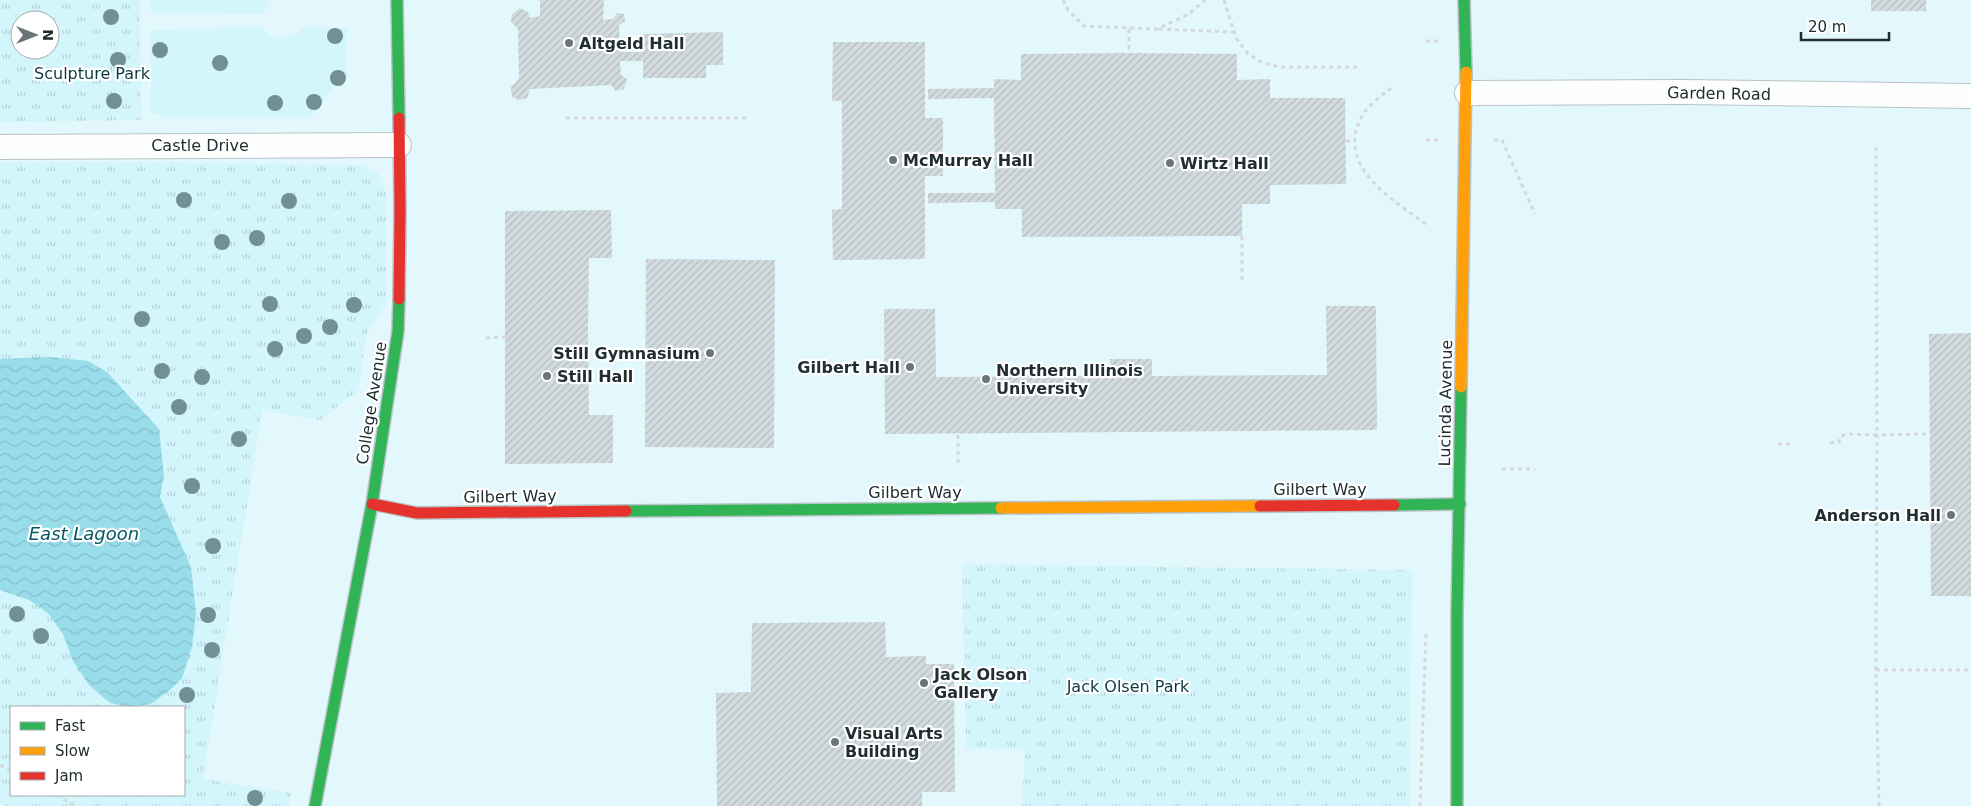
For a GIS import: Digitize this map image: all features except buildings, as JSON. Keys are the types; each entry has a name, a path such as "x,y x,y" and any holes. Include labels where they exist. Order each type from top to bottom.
{"street":[{"name":"College Avenue","path":"315,806 372,504 398,331 399,145 397,0"},
{"name":"Lucinda Avenue","path":"1457,806 1466,93 1464,0"},
{"name":"Garden Road","path":"1466,93 1682,92 1971,96"},
{"name":"Castle Drive","path":"0,147 399,145"},
{"name":"Gilbert Way","path":"372,504 417,513 1460,504"}],"path":[{"path":"1063,0 1068,10 1084,26 1233,32"},
{"path":"1157,29 1189,14 1205,0"},
{"path":"1224,0 1233,32 1248,54 1263,63 1272,66 1361,67"},
{"path":"1129,29 1129,53"},
{"path":"1391,88 1372,104 1361,118 1354,141 1360,165 1381,192 1428,225"},
{"path":"566,118 749,118"},
{"path":"1502,140 1535,214"},
{"path":"1346,141 1354,141"},
{"path":"1876,144 1876,670 1879,806"},
{"path":"1242,236 1242,280"},
{"path":"486,338 504,337"},
{"path":"958,433 958,463"},
{"path":"1830,443 1839,442 1840,437 1846,434 1929,434"},
{"path":"1778,444 1793,444"},
{"path":"1502,469 1535,469"},
{"path":"1420,806 1426,628"},
{"path":"1876,670 1971,670"},
{"path":"59,796 75,806"}],"shaded area":[{"name":"Northern Illinois University","path":"0,0 1971,0 1971,806 0,806"}],"green space":[{"name":"Sculpture Park","path":"0,0 140,0 141,120 0,122"},
{"path":"151,0 270,1 263,14 151,12"},
{"path":"263,27 268,35 280,37 297,35 303,28 347,28 347,75 333,87 312,116 168,117 151,113 151,30"},
{"path":"0,162 359,165 378,173 387,194 386,304 366,335 359,390 320,420 262,410 203,779 291,793 289,806 4,806 0,803"},
{"name":"Jack Olsen Park","path":"962,564 1412,570 1410,806 1022,806 1025,749 966,748"}],"water":[{"name":"East Lagoon","path":"49,357 88,361 107,372 159,429 164,476 160,497 191,567 196,613 192,647 182,678 151,704 124,706 110,703 89,685 73,661 63,634 48,613 29,600 0,590 0,359"}],"traffic: fast":[{"path":"397,0 399,118"},
{"path":"1464,0 1466,72"},
{"path":"315,806 372,504 398,331 399,299"},
{"path":"1457,806 1457,615 1461,387"},
{"path":"1394,505 1460,504"},
{"path":"626,511 1001,508"}],"traffic: slow":[{"path":"1461,387 1466,72"},
{"path":"1001,508 1260,506"}],"traffic: jam":[{"path":"399,118 399,299"},
{"path":"372,504 417,513 626,511"},
{"path":"1260,506 1394,505"}],"place":[{"name":"Altgeld Hall","path":"569,43"},
{"name":"McMurray Hall","path":"893,160"},
{"name":"Wirtz Hall","path":"1170,163"},
{"name":"Still Gymnasium","path":"710,353"},
{"name":"Gilbert Hall","path":"910,367"},
{"name":"Still Hall","path":"547,376"},
{"name":"Northern Illinois University","path":"986,379"},
{"name":"Anderson Hall","path":"1951,515"},
{"name":"Jack Olson Gallery","path":"924,683"},
{"name":"Visual Arts Building","path":"835,742"}]}
